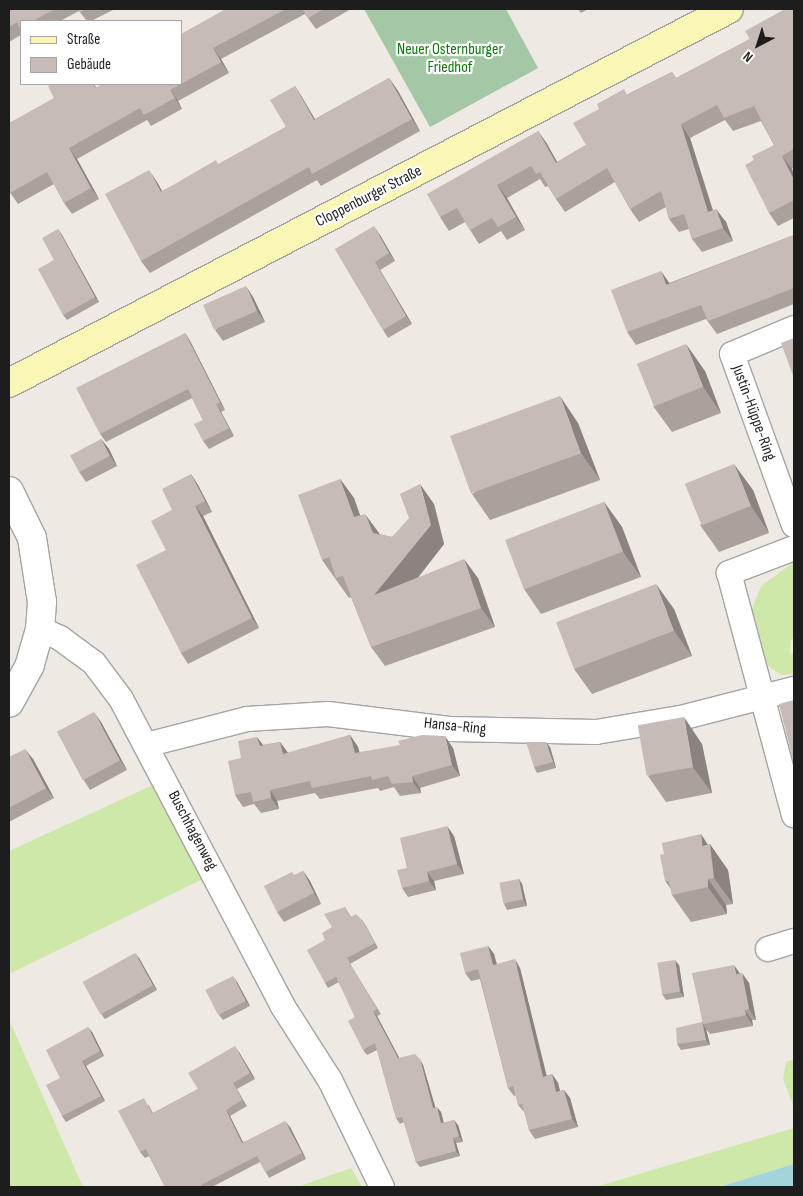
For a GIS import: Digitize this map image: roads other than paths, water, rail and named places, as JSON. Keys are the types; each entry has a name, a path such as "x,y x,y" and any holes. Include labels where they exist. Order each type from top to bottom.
{"main road":[{"name":"Cloppenburger Straße","path":"9,383 728,9"}],"street":[{"name":"Justin-Hüppe-Ring","path":"792,512 732,354 794,328"},
{"path":"9,490 32,538 37,557 42,602 40,629 30,665 9,703"},
{"path":"794,548 729,573 794,815"},
{"name":"Buschhagenweg","path":"40,629 60,638 98,667 121,699 282,1005 330,1080 382,1187"},
{"name":"Hansa-Ring","path":"146,745 247,719 328,714 451,729 596,732 764,698 794,689"},
{"path":"768,949 794,941"}],"water":[{"path":"794,1164 794,1187 719,1187"}],"park label":[{"name":"Neuer Osternburger Friedhof","path":"450,59"}]}
